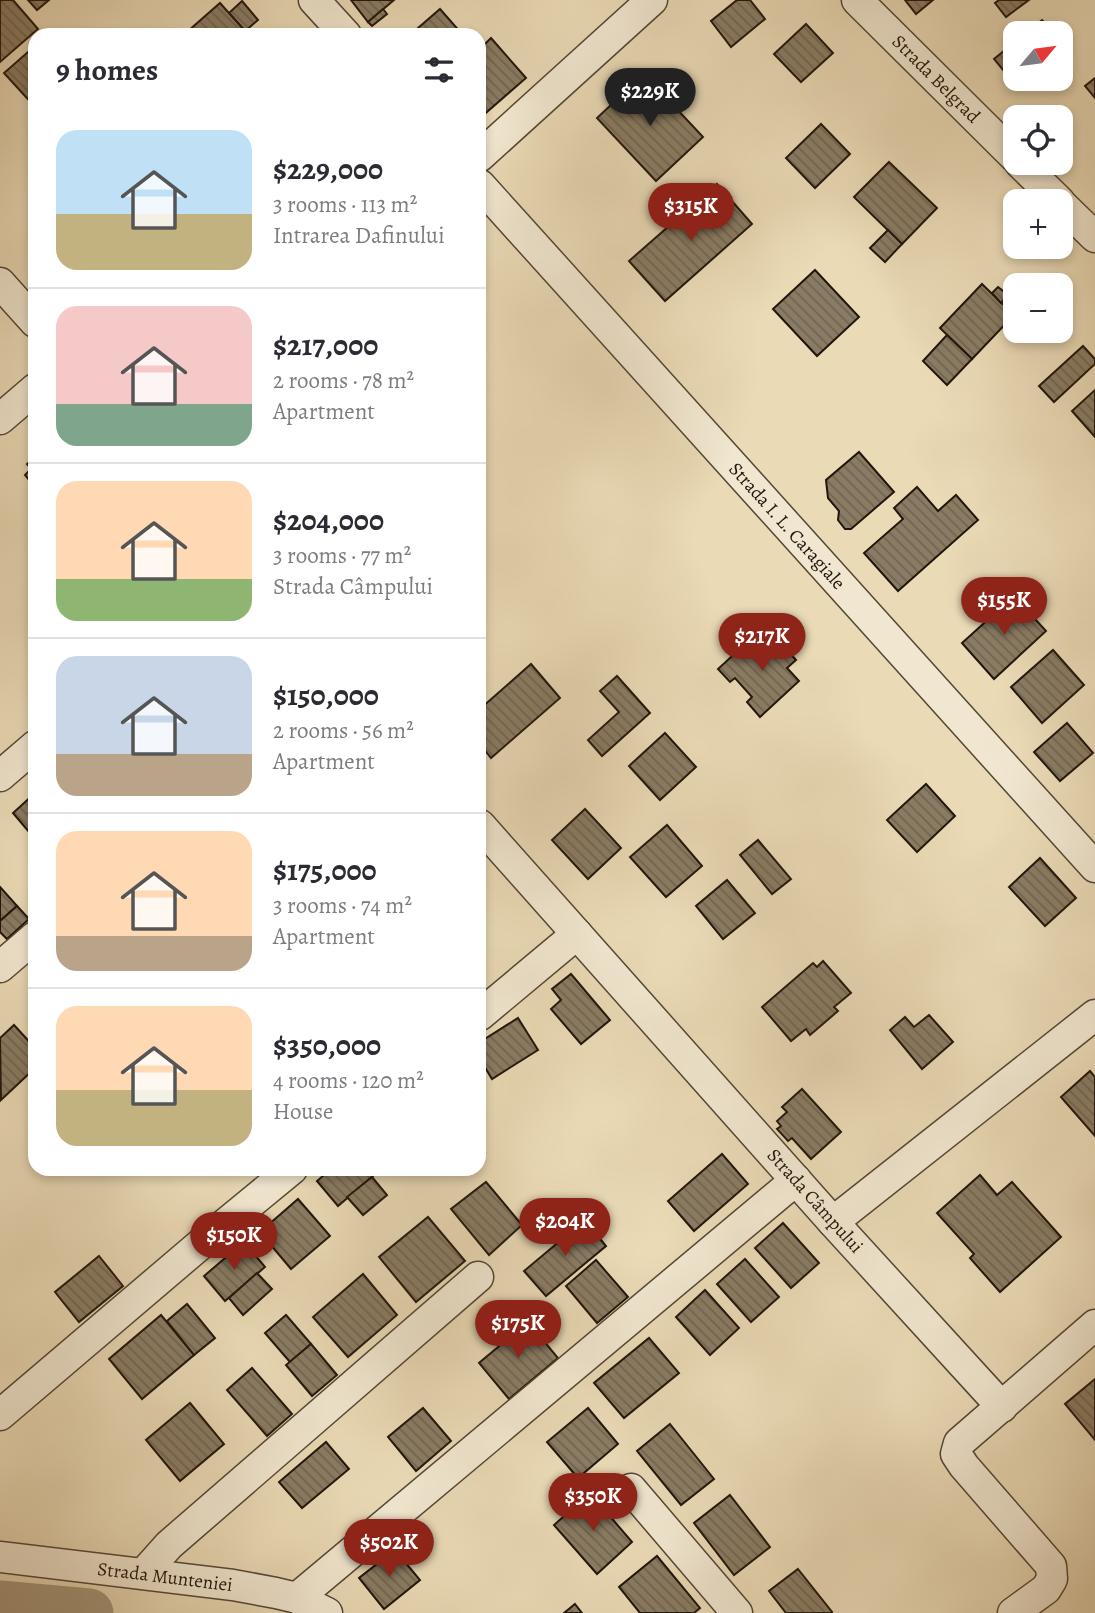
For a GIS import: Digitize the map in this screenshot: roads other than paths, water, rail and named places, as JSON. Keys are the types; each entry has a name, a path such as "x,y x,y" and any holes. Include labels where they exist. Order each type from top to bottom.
{"street":[{"path":"314,0 340,28"},
{"path":"486,151 652,0"},
{"name":"Strada Belgrad","path":"857,0 1003,146"},
{"path":"1032,175 1047,189"},
{"name":"Strada I. L. Caragiale","path":"486,191 1095,867"},
{"path":"1073,215 1095,237"},
{"path":"3,292 28,315"},
{"path":"0,419 28,395"},
{"path":"0,776 28,752"},
{"name":"Strada Câmpului","path":"486,832 833,1222 1002,1407"},
{"path":"486,1010 577,934"},
{"path":"0,967 28,943"},
{"path":"833,1222 1095,1015"},
{"path":"0,1415 283,1176"},
{"path":"297,1598 796,1180"},
{"path":"144,1573 169,1545 478,1277"},
{"path":"1013,1613 1046,1589 1052,1579 1051,1566 964,1466 957,1454 959,1443 1095,1325"},
{"path":"631,1489 737,1613"},
{"name":"Strada Munteniei","path":"0,1557 233,1585 297,1598 327,1613"}],"waterway":[{"path":"0,1605 89,1613"}]}
